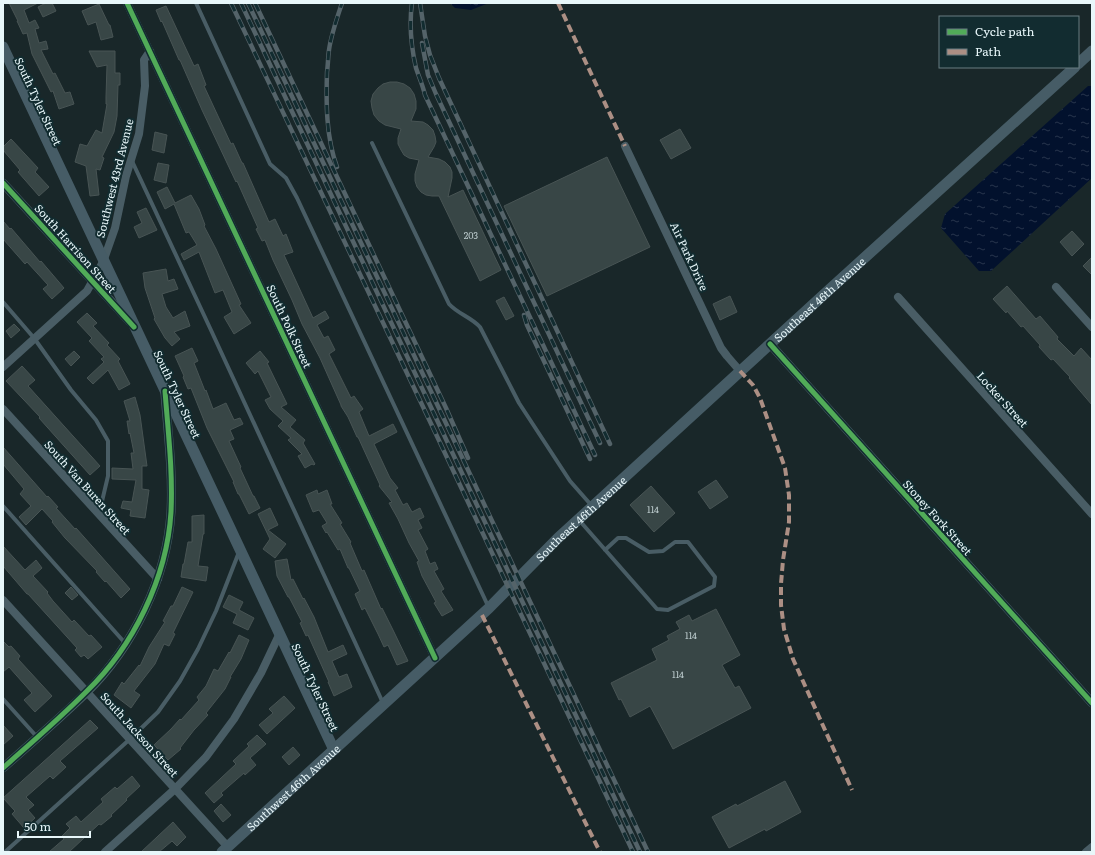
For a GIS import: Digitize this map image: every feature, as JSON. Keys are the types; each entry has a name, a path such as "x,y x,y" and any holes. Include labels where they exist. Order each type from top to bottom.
{"main road":[{"name":"South Tyler Street","path":"3,46 103,262 165,390 334,750"},
{"path":"1079,63 1092,51"},
{"name":"Southeast 46th Avenue","path":"489,608 578,519 1074,68"},
{"name":"Southwest 46th Avenue","path":"225,850 489,608"}],"street":[{"name":"South Polk Street","path":"127,3 435,658"},
{"name":"Southwest 43rd Avenue","path":"3,367 87,290 103,262 115,228 126,176 139,134 145,86 144,60 150,51"},
{"name":"Air Park Drive","path":"625,146 721,348 726,356 740,371"},
{"name":"South Harrison Street","path":"3,183 134,326"},
{"path":"1056,287 1092,327"},
{"name":"Locker Street","path":"898,298 1092,514"},
{"name":"Stoney Fork Street","path":"770,344 1092,702"},
{"path":"3,768 87,692 107,669 126,643 142,614 158,579 167,541 172,499 165,390"},
{"name":"South Van Buren Street","path":"3,409 158,579"},
{"name":"South Jackson Street","path":"3,600 175,789 225,850"},
{"path":"105,852 175,789 206,757 234,719 261,673 280,633"},
{"path":"1086,852 1092,846"}],"lane":[{"path":"196,3 270,164 286,178 297,198 489,608"},
{"path":"372,143 449,304 454,310 475,321 480,327 518,403 570,481 592,507"},
{"path":"131,160 384,705"},
{"path":"3,302 34,338 71,390 96,420 108,441 108,476 99,514"},
{"path":"3,506 126,643"},
{"path":"578,519 605,550 657,609 668,610 714,586 715,577 688,542 675,542 663,551 649,552 626,538 618,538 605,550"},
{"path":"5,852 158,712 180,681 195,656 216,611 240,549"},
{"path":"3,699 37,737"}],"water":[{"path":"450,3 489,3 471,10 455,8"},
{"path":"1088,86 1092,86 1092,178 991,271 979,271 941,228 945,214"}],"building":[{"path":"9,3 38,3 24,10 29,23 35,20 39,28 35,29 39,43 46,41 48,49 41,50 53,74 55,73 65,93 70,92 74,104 59,109 53,91 51,92 32,54 27,33 23,34"},
{"path":"46,3 52,3 56,11 43,17 38,7"},
{"path":"99,4 110,25 113,37 101,40 96,22 88,25 82,11"},
{"path":"166,6 194,66 198,64 206,85 204,86 231,144 233,143 243,163 269,222 275,219 283,236 286,234 293,252 284,255 313,318 325,311 329,318 317,325 324,338 328,336 335,350 329,354 351,398 354,396 363,409 359,412 369,436 393,424 397,432 374,444 390,478 398,488 395,490 403,505 407,503 412,512 420,508 424,517 418,520 422,528 418,530 428,549 425,551 430,564 435,562 438,569 434,571 444,589 441,591 453,610 442,616 434,603 436,602 422,576 417,562 419,561 389,503 392,502 379,486 380,485 358,437 341,406 320,358 302,324 265,240 262,241 256,229 258,228 237,181 236,182 202,110 162,21 161,22 156,10"},
{"path":"89,51 115,51 115,73 120,73 117,116 114,132 102,157 104,158 100,170 96,169 99,195 90,196 86,166 75,162 80,144 87,146 96,130 102,133 107,104 107,65 97,67"},
{"path":"390,82 404,84 410,88 414,94 416,109 411,121 423,122 428,125 433,130 435,136 436,142 428,157 439,159 450,167 452,178 448,197 463,190 501,270 480,281 439,196 426,195 417,187 415,174 419,160 409,158 404,155 401,150 398,144 398,138 401,129 385,125 374,115 371,101 373,94 383,84"},
{"path":"680,129 691,148 671,159 660,140"},
{"path":"155,132 167,135 164,153 152,150"},
{"path":"11,139 38,168 35,172 49,187 39,196 18,172 20,170 3,150 3,147"},
{"path":"607,157 650,247 547,296 504,206"},
{"path":"158,163 169,165 166,183 154,180"},
{"path":"167,187 175,203 191,195 199,209 205,225 204,226 241,304 239,305 251,323 234,334 224,317 232,312 223,290 215,293 199,252 184,260 181,254 197,245 189,232 186,233 174,204 165,209 157,192"},
{"path":"146,208 157,230 139,238 134,227 142,223 137,212"},
{"path":"3,221 10,229 11,228 64,288 52,299 43,289 48,285 27,262 25,264 3,239"},
{"path":"1072,231 1084,244 1072,256 1060,242"},
{"path":"1092,257 1092,275 1083,266"},
{"path":"166,269 168,281 174,279 178,289 162,294 166,307 173,318 185,311 190,326 174,332 180,339 172,346 165,338 154,319 155,318 145,288 143,273"},
{"path":"1007,286 1036,319 1040,316 1058,337 1057,339 1074,356 1081,348 1092,360 1092,405 1069,378 1070,377 1039,347 1040,345 1023,326 1021,327 1007,311 1006,313 993,299"},
{"path":"730,296 737,312 720,320 713,304"},
{"path":"504,297 514,316 506,320 496,301"},
{"path":"87,313 97,323 93,326 109,343 107,345 120,359 118,361 130,384 119,390 108,370 93,384 87,378 104,362 101,359 104,357 89,341 92,338 77,322"},
{"path":"14,324 20,330 11,338 6,331"},
{"path":"192,348 198,361 194,363 213,409 226,403 234,420 240,418 243,424 230,430 234,439 229,441 241,467 240,468 260,508 249,514 207,428 191,388 188,389 175,356"},
{"path":"74,351 80,357 71,366 65,359"},
{"path":"260,351 269,362 267,363 287,404 281,407 296,420 290,427 305,440 303,443 315,464 314,465 312,464 305,468 298,456 302,454 288,440 291,438 278,426 283,421 270,409 265,400 271,397 258,371 255,374 246,363"},
{"path":"22,366 35,380 28,386 100,466 90,475 39,418 40,417 6,381"},
{"path":"135,397 140,415 147,466 142,466 142,489 149,490 145,518 130,516 131,510 121,508 123,501 132,502 136,480 112,479 112,468 133,469 131,453 134,453 127,421 130,421 124,401"},
{"path":"3,447 130,589 121,598 65,538 42,509 26,525 19,517 31,506 20,494 24,489 3,464"},
{"path":"716,480 728,497 710,509 698,492"},
{"path":"651,486 675,513 654,532 630,505"},
{"path":"317,490 318,494 327,490 332,504 330,504 342,523 340,524 351,542 350,543 362,571 364,570 381,609 382,608 408,661 397,665 388,645 384,647 365,608 362,610 355,594 360,591 340,549 338,550 327,532 326,533 322,526 327,523 319,510 313,512 306,495"},
{"path":"270,508 278,525 268,530 286,544 275,558 263,549 270,539 258,514"},
{"path":"204,515 204,534 198,566 208,567 206,581 181,577 188,542 192,542 192,516"},
{"path":"3,546 25,570 36,560 42,568 33,576 72,622 74,620 102,647 88,659 84,655 81,657 75,650 77,648 3,566"},
{"path":"287,559 291,580 293,579 314,617 328,652 343,645 347,654 332,661 339,677 347,674 352,687 334,696 308,635 306,636 300,623 302,622 277,576 275,561"},
{"path":"71,587 78,595 72,600 65,593"},
{"path":"182,587 193,592 173,633 175,634 169,646 164,644 155,664 134,691 140,695 131,708 114,695 122,682 124,684 139,665 140,666 149,647 165,622 163,621 171,606 173,606"},
{"path":"229,595 243,602 239,610 254,618 248,630 233,623 237,614 223,607"},
{"path":"716,609 740,655 722,665 735,688 739,686 751,708 673,749 650,706 630,717 621,699 619,700 611,683 657,660 652,649 669,640 667,636 680,629 676,622 689,615 692,621"},
{"path":"239,635 249,640 225,689 206,713 208,715 194,730 180,748 181,749 168,760 154,745 180,719 181,720 199,700 197,697 206,686 214,669 218,671 229,652 230,653"},
{"path":"3,641 9,647 11,646 20,656 18,659 52,696 35,712 24,700 32,693 9,667 3,672"},
{"path":"284,696 295,708 267,734 259,725 273,713 269,709"},
{"path":"90,720 98,728 60,761 66,767 53,779 50,776 26,797 34,805 28,810 35,818 24,828 12,814 15,811 3,798"},
{"path":"3,725 13,736 3,745"},
{"path":"257,735 266,744 250,758 256,765 245,775 244,773 221,793 223,795 214,803 205,793 236,764 233,761 249,746 247,744"},
{"path":"293,747 300,755 289,765 282,757"},
{"path":"132,776 140,786 111,815 112,816 101,825 99,824 69,852 49,852 64,839 62,836 70,828 66,824 76,816 81,822 103,802 101,799 115,787 117,789"},
{"path":"785,781 801,812 766,831 765,829 729,848 712,817"},
{"path":"221,804 231,815 223,822 214,811"},
{"path":"173,822 186,837 177,846 172,841 159,852 141,852"}],"railway":[{"path":"231,3 633,852"},
{"path":"241,3 640,852"},
{"path":"248,3 648,852"},
{"path":"255,3 446,408 468,458"},
{"path":"337,167 333,156 329,132 327,72 331,38 342,3"},
{"path":"412,3 411,36 413,52 416,68 425,95 595,455"},
{"path":"420,3 425,36 430,55 439,78 610,444"},
{"path":"422,43 428,75 436,94 600,443"},
{"path":"524,315 527,325 590,459"}],"marked path":[{"path":"558,3 625,146"},
{"path":"740,371 753,385 760,398 785,468 789,495 789,522 781,584 781,605 784,629 793,659 852,790"},
{"path":"482,615 600,852"}],"cycle path":[{"path":"127,3 435,658"},
{"path":"3,183 134,327"},
{"path":"770,344 1092,703"},
{"path":"3,768 66,712 103,674 119,654 145,610 163,562 171,512 171,467 165,391"}]}
